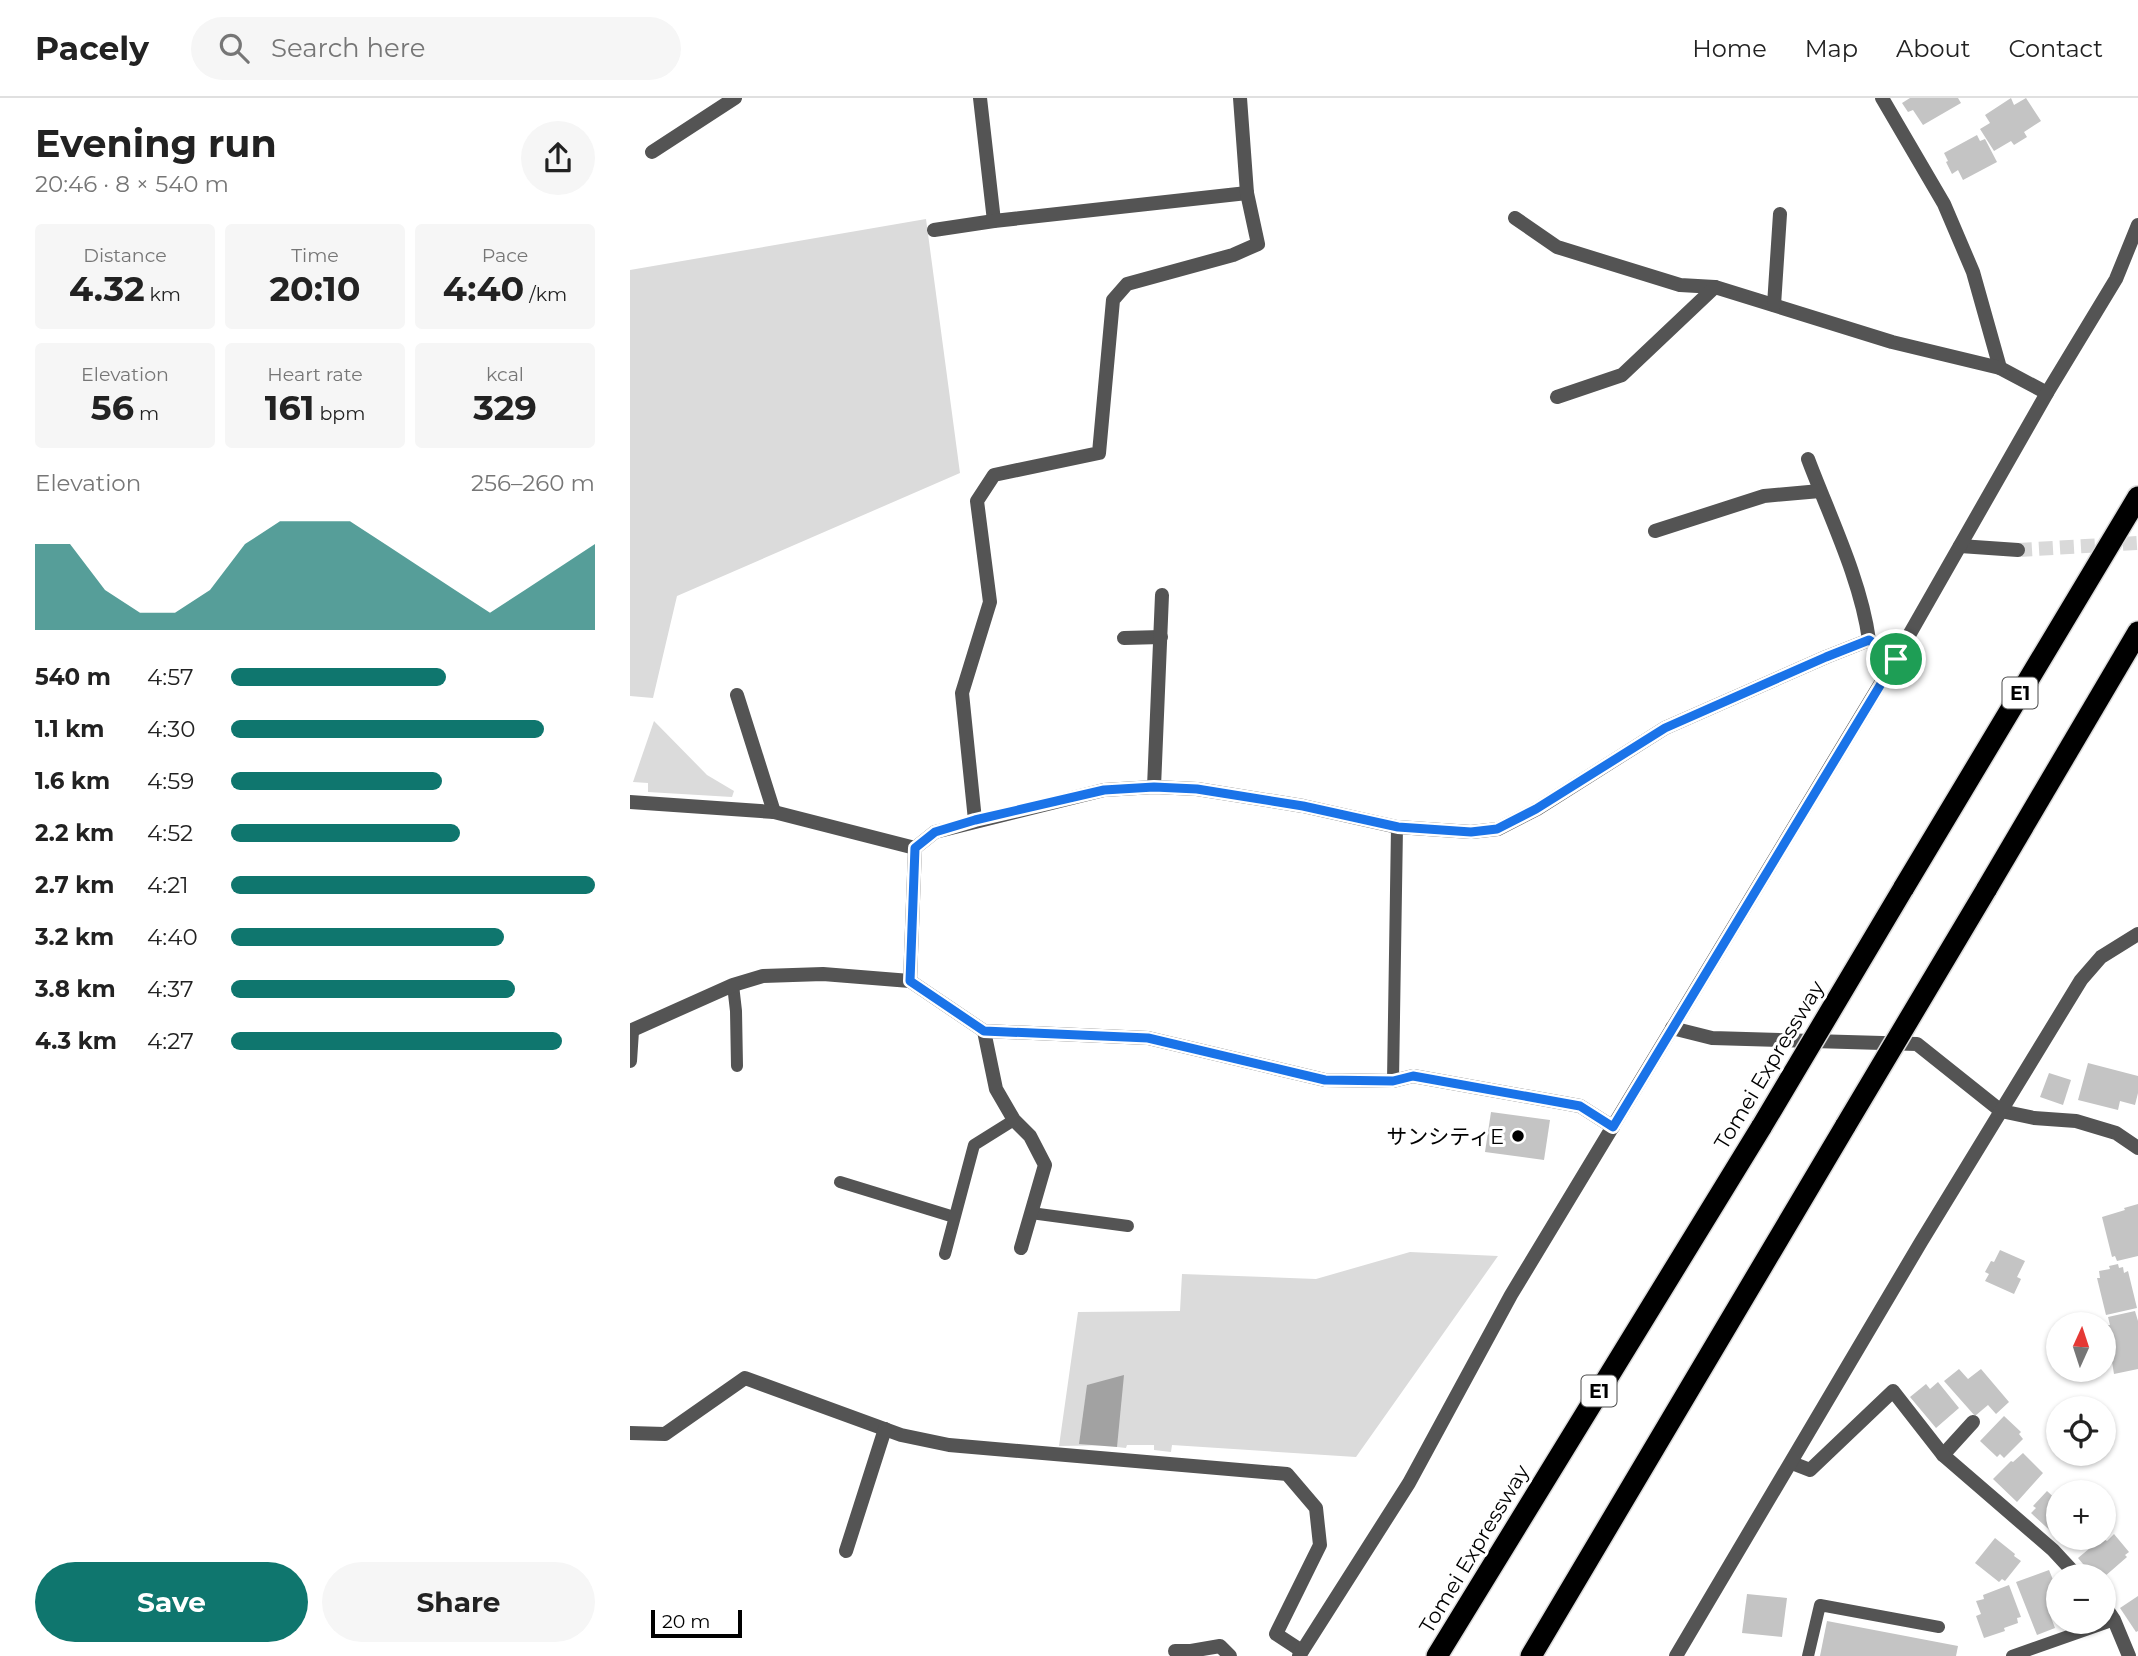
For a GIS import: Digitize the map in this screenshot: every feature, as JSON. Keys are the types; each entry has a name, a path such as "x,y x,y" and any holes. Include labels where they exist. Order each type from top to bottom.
{"highway":[{"name":"Tomei Expressway","path":"1437,1656 1762,1126 2138,497"},
{"path":"1531,1656 2138,632"}],"street":[{"path":"652,152 735,98"},
{"path":"980,98 994,221"},
{"path":"975,820 962,692 990,602 977,500 994,475 1099,453 1114,300 1127,284 1233,255 1258,244 1247,193 1240,98"},
{"path":"1881,98 1944,204 1973,272 2000,368"},
{"path":"934,230 1247,193"},
{"path":"1774,305 1780,215"},
{"path":"1515,218 1556,247 1680,285 1715,287 1892,342 2000,368 2047,393"},
{"path":"630,1433 665,1434 745,1378 901,1435 949,1445 1287,1474 1317,1508 1319,1532 1320,1545 1276,1634 1301,1654 1409,1483 1511,1295 1896,659 2047,393 2116,279 2138,225"},
{"path":"1557,397 1622,375 1715,287"},
{"path":"1808,458 1829,509 1866,617 1869,640 1896,659"},
{"path":"1655,531 1763,496 1820,491"},
{"path":"1960,545 2018,550"},
{"path":"1154,787 1161,595"},
{"path":"1124,638 1161,636"},
{"path":"910,981 915,848 935,832 1104,790 1154,787 1197,789 1289,804 1398,827 1471,832 1497,829 1536,809 1665,728 1869,640"},
{"path":"737,695 774,812"},
{"path":"630,802 774,812 915,848"},
{"path":"1676,1656 2081,980 2101,957 2138,934"},
{"path":"630,1061 631,1031 733,985 763,976 822,974 910,981 984,1031 1148,1038 1325,1080 1393,1081 1413,1076 1580,1106 1613,1127"},
{"path":"1672,1028 1712,1038 1917,1044 2001,1111 2034,1118 2076,1121 2116,1133 2138,1148"},
{"path":"984,1031 996,1089 1014,1119 1030,1136 1045,1165 1021,1248"},
{"path":"1792,1463 1810,1470 1893,1391 1943,1455 2066,1564"},
{"path":"1943,1455 1973,1422"},
{"path":"846,1550 885,1429"},
{"path":"2116,1625 2129,1656"},
{"path":"1175,1651 1220,1646 1230,1656"}],"lane":[{"path":"1393,1081 1398,827"},
{"path":"733,985 737,1066"},
{"path":"945,1254 974,1144 1014,1119"},
{"path":"840,1182 954,1217"},
{"path":"1031,1213 1128,1226"},
{"path":"1808,1656 1820,1605 1939,1627"},
{"path":"2012,1656 2074,1634"}],"shaded area":[{"path":"926,219 960,473 677,596 653,698 630,696 630,270"},
{"path":"654,721 707,775 734,791 732,797 648,792 648,783 633,782"},
{"path":"1410,1252 1498,1256 1356,1457 1172,1445 1171,1452 1154,1450 1154,1445 1127,1445 1126,1448 1117,1445 1059,1446 1078,1312 1180,1311 1182,1274 1316,1279"},
{"path":"1124,1375 1117,1447 1079,1444 1087,1385"}],"building":[{"path":"1910,98 1958,98 1961,103 1923,125 1913,110 1908,112 1902,103"},
{"path":"2011,98 2014,105 2026,98 2041,121 2024,132 2027,137 2014,145 2011,141 1994,151 1980,129 1990,123 1985,115"},
{"path":"1977,135 1980,141 1985,139 1997,162 1963,180 1958,170 1952,174 1944,153"},
{"path":"2088,1063 2138,1076 2135,1105 2120,1101 2118,1110 2078,1100"},
{"path":"2049,1073 2071,1080 2063,1105 2040,1097"},
{"name":"サンシティE","path":"1491,1112 1550,1120 1544,1160 1485,1152"},
{"path":"2138,1204 2138,1256 2117,1261 2115,1256 2112,1257 2102,1217"},
{"path":"2000,1250 2025,1261 2017,1277 2021,1279 2014,1294 1985,1281 1989,1274 1985,1272"},
{"path":"2118,1264 2119,1268 2123,1267 2124,1273 2128,1271 2137,1308 2105,1312 2097,1278 2100,1278 2099,1271 2110,1269 2109,1266"},
{"path":"2135,1311 2138,1321 2138,1369 2116,1374 2116,1315"},
{"path":"1959,1369 1968,1379 1981,1369 2009,1402 1996,1414 1988,1405 1975,1416 1944,1381"},
{"path":"1938,1382 1959,1408 1936,1428 1910,1397 1926,1384 1930,1389"},
{"path":"2004,1416 2021,1432 2019,1434 2023,1439 2004,1458 2000,1454 1997,1457 1980,1441"},
{"path":"2023,1453 2043,1473 2017,1502 1993,1479"},
{"path":"2046,1492 2046,1527 2031,1513 2036,1508 2033,1506"},
{"path":"2116,1536 2129,1552 2116,1567 2116,1564 2083,1564 2078,1558 2088,1550 2116,1550"},
{"path":"1995,1538 2021,1561 2005,1581 2002,1579 1999,1582 1975,1563"},
{"path":"2046,1571 2046,1632 2037,1635 2016,1582"},
{"path":"2009,1585 2021,1617 2017,1618 2018,1623 2004,1628 2005,1631 1984,1638 1976,1616 1981,1614 1976,1601 1984,1599 1983,1595"},
{"path":"1747,1594 1787,1598 1782,1637 1742,1633"},
{"path":"2138,1596 2138,1631 2136,1632 2120,1608"},
{"path":"1827,1621 1958,1646 1956,1656 1820,1656"}],"tunnel":[{"path":"2018,550 2138,543"}],"place":[{"name":"サンシティE","path":"1518,1136"}],"route":[{"path":"1869,640 1896,659 1613,1127 1580,1106 1413,1076 1393,1081 1325,1080 1148,1038 984,1031 910,981 915,848 935,832 1104,790 1154,787 1197,789 1303,806 1398,827 1471,832 1497,829 1536,809 1665,728 1826,657 1869,640"}]}
